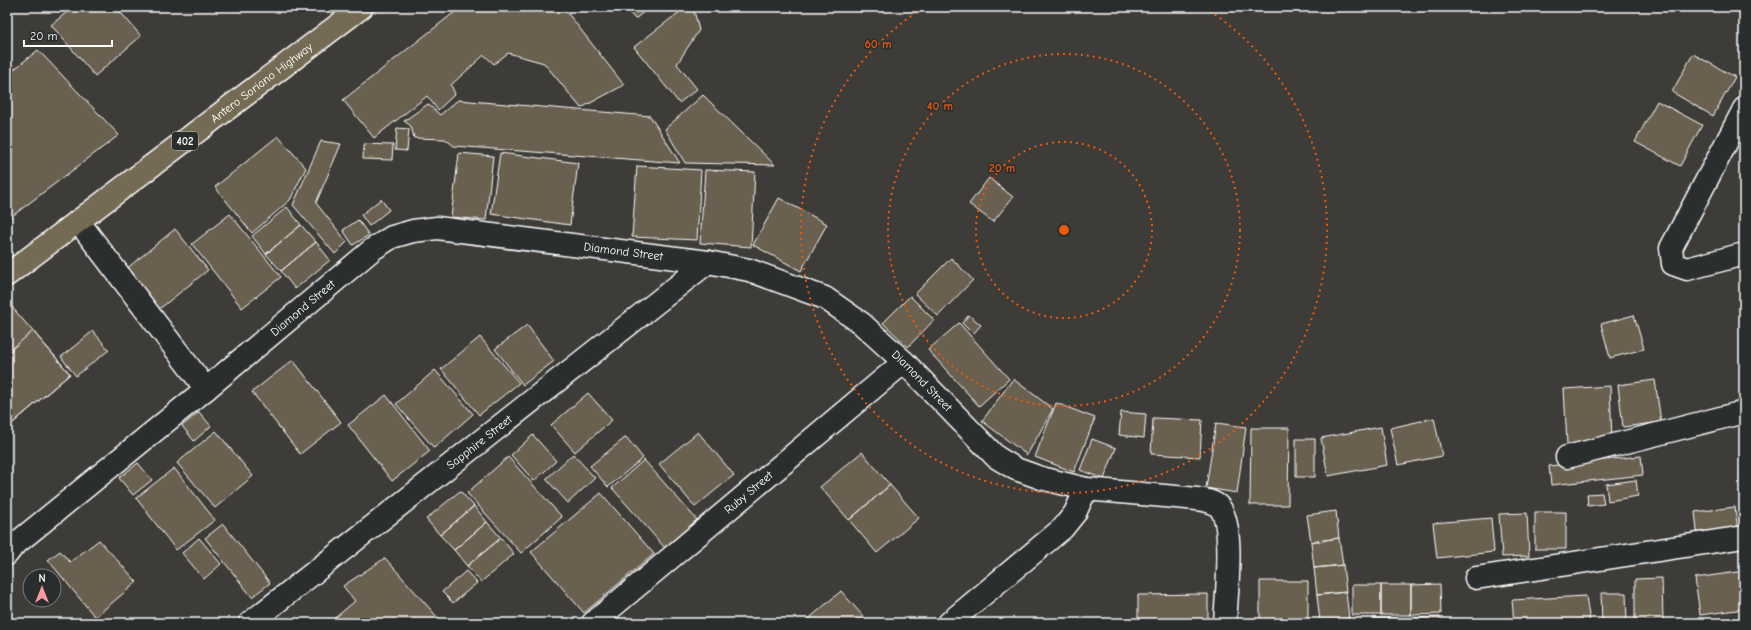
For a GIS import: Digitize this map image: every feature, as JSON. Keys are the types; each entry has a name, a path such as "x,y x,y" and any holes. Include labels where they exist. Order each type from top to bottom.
{"main road":[{"name":"Antero Soriano Highway","path":"7,275 362,7"}],"street":[{"path":"1744,110 1671,248 1674,264 1687,269 1744,254"},
{"path":"78,222 206,389"},
{"name":"Diamond Street","path":"7,554 13,546 206,389 373,249 392,237 413,231 437,228 464,230 708,262 749,270 826,298 862,322 904,362 996,457 1016,469 1041,478 1086,489 1195,499 1217,505 1226,518 1229,534 1225,623"},
{"name":"Sapphire Street","path":"250,623 708,262"},
{"name":"Ruby Street","path":"592,623 904,362"},
{"path":"1567,457 1744,412"},
{"path":"949,623 1063,528 1075,513 1086,489"},
{"path":"1476,578 1744,537"}],"building":[{"path":"73,7 116,7 141,36 95,76 51,25"},
{"path":"461,7 563,7 624,85 581,108 544,63 508,53 494,64 484,55 451,85 455,94 438,110 427,96 374,138 343,100"},
{"path":"625,7 650,7 635,19"},
{"path":"686,7 693,7 699,30 677,64 697,89 679,103 634,47"},
{"path":"1738,7 1744,7 1744,25"},
{"path":"38,50 119,135 7,220 7,75"},
{"path":"1693,54 1735,77 1713,116 1672,92"},
{"path":"703,95 775,165 685,163 665,129"},
{"path":"458,100 650,116 680,163 454,146 445,139 414,138 411,126 404,121 428,104 440,115"},
{"path":"1657,101 1702,125 1680,166 1635,142"},
{"path":"397,128 409,129 407,151 395,150"},
{"path":"278,136 306,168 290,200 252,233 215,187"},
{"path":"321,141 341,144 316,203 347,242 335,254 293,205"},
{"path":"364,144 393,145 392,160 363,159"},
{"path":"459,153 493,156 486,220 451,217"},
{"path":"500,153 578,163 570,225 491,214"},
{"path":"637,166 701,170 697,240 632,237"},
{"path":"705,170 755,172 751,247 700,243"},
{"path":"989,178 1013,197 993,222 969,204"},
{"path":"779,198 827,224 801,271 753,245"},
{"path":"381,199 389,210 369,226 361,215"},
{"path":"287,207 301,225 266,254 252,236"},
{"path":"230,214 281,277 242,308 192,244"},
{"path":"358,220 369,235 353,245 343,230"},
{"path":"301,225 316,242 281,271 266,254"},
{"path":"175,229 208,270 158,310 125,270"},
{"path":"316,242 330,260 295,289 281,271"},
{"path":"951,258 973,280 938,316 915,294"},
{"path":"910,296 934,320 908,347 883,323"},
{"path":"11,306 70,374 7,428 7,309"},
{"path":"969,315 981,325 973,334 962,323"},
{"path":"1634,315 1644,349 1610,358 1601,324"},
{"path":"959,323 1009,379 979,406 928,350"},
{"path":"527,325 554,361 523,385 495,349"},
{"path":"33,331 70,374 7,428 7,353"},
{"path":"93,331 109,350 76,376 61,357"},
{"path":"480,337 519,383 479,415 441,369"},
{"path":"293,360 341,422 300,454 252,392"},
{"path":"435,370 473,414 434,448 396,404"},
{"path":"1013,379 1053,409 1027,455 982,421"},
{"path":"1655,380 1661,422 1623,427 1618,385"},
{"path":"1610,386 1612,442 1567,444 1564,389"},
{"path":"588,393 612,420 575,452 551,425"},
{"path":"386,395 430,451 392,481 348,425"},
{"path":"1056,403 1095,418 1074,472 1035,457"},
{"path":"199,412 211,426 194,441 182,426"},
{"path":"1121,412 1146,414 1144,438 1119,435"},
{"path":"1153,418 1202,420 1200,457 1151,454"},
{"path":"1434,418 1442,456 1398,465 1390,428"},
{"path":"1216,423 1246,427 1237,493 1206,488"},
{"path":"1381,427 1387,465 1328,476 1321,438"},
{"path":"1251,428 1289,428 1288,505 1250,505"},
{"path":"216,431 253,476 215,508 177,463"},
{"path":"698,432 734,475 695,507 659,464"},
{"path":"533,435 556,461 534,481 511,455"},
{"path":"626,437 643,458 608,487 590,466"},
{"path":"1092,439 1116,448 1104,479 1080,470"},
{"path":"1296,439 1315,439 1315,477 1296,477"},
{"path":"862,452 890,485 849,520 820,487"},
{"path":"573,454 595,478 568,503 546,479"},
{"path":"1641,456 1643,475 1551,485 1549,466"},
{"path":"508,457 562,517 521,553 467,493"},
{"path":"644,460 697,520 665,548 612,488"},
{"path":"138,463 152,480 133,495 119,478"},
{"path":"174,468 215,520 176,550 136,498"},
{"path":"1636,480 1638,496 1608,501 1606,484"},
{"path":"890,485 919,518 877,553 849,520"},
{"path":"460,491 474,506 440,535 426,519"},
{"path":"601,493 654,554 584,613 531,552"},
{"path":"1602,493 1604,504 1588,506 1587,494"},
{"path":"474,506 487,522 454,550 440,535"},
{"path":"1735,507 1738,532 1698,540 1695,512"},
{"path":"1336,511 1339,538 1311,542 1307,515"},
{"path":"1535,512 1566,512 1566,549 1535,549"},
{"path":"1527,513 1529,556 1502,557 1499,514"},
{"path":"1491,518 1494,552 1437,558 1433,523"},
{"path":"487,522 501,538 467,566 454,550"},
{"path":"223,524 270,583 252,597 205,538"},
{"path":"199,538 221,564 204,579 182,553"},
{"path":"501,538 514,554 481,582 467,566"},
{"path":"1339,538 1343,565 1314,568 1311,542"},
{"path":"99,540 137,582 95,617 62,577 62,568 55,568 48,560 60,551 70,562"},
{"path":"385,558 439,619 434,623 329,623 355,601 343,586"},
{"path":"1343,565 1346,592 1317,595 1314,568"},
{"path":"466,571 477,583 453,603 442,592"},
{"path":"1744,571 1744,609 1700,615 1695,578"},
{"path":"1662,578 1663,622 1635,622 1635,579"},
{"path":"1260,581 1308,581 1308,622 1260,622"},
{"path":"1440,584 1441,614 1411,615 1411,585"},
{"path":"1352,585 1381,585 1381,615 1352,615"},
{"path":"1381,585 1411,585 1411,615 1381,615"},
{"path":"841,591 869,623 804,623"},
{"path":"1346,592 1349,618 1320,622 1317,595"},
{"path":"1601,593 1626,593 1627,623 1602,623"},
{"path":"1208,594 1208,623 1138,623 1138,595"},
{"path":"1586,596 1590,623 1514,623 1512,600"},
{"path":"1440,617 1440,623 1407,623 1406,618"},
{"path":"1349,618 1350,623 1320,623 1320,622"},
{"path":"1373,618 1406,618 1407,623 1373,623"}]}
